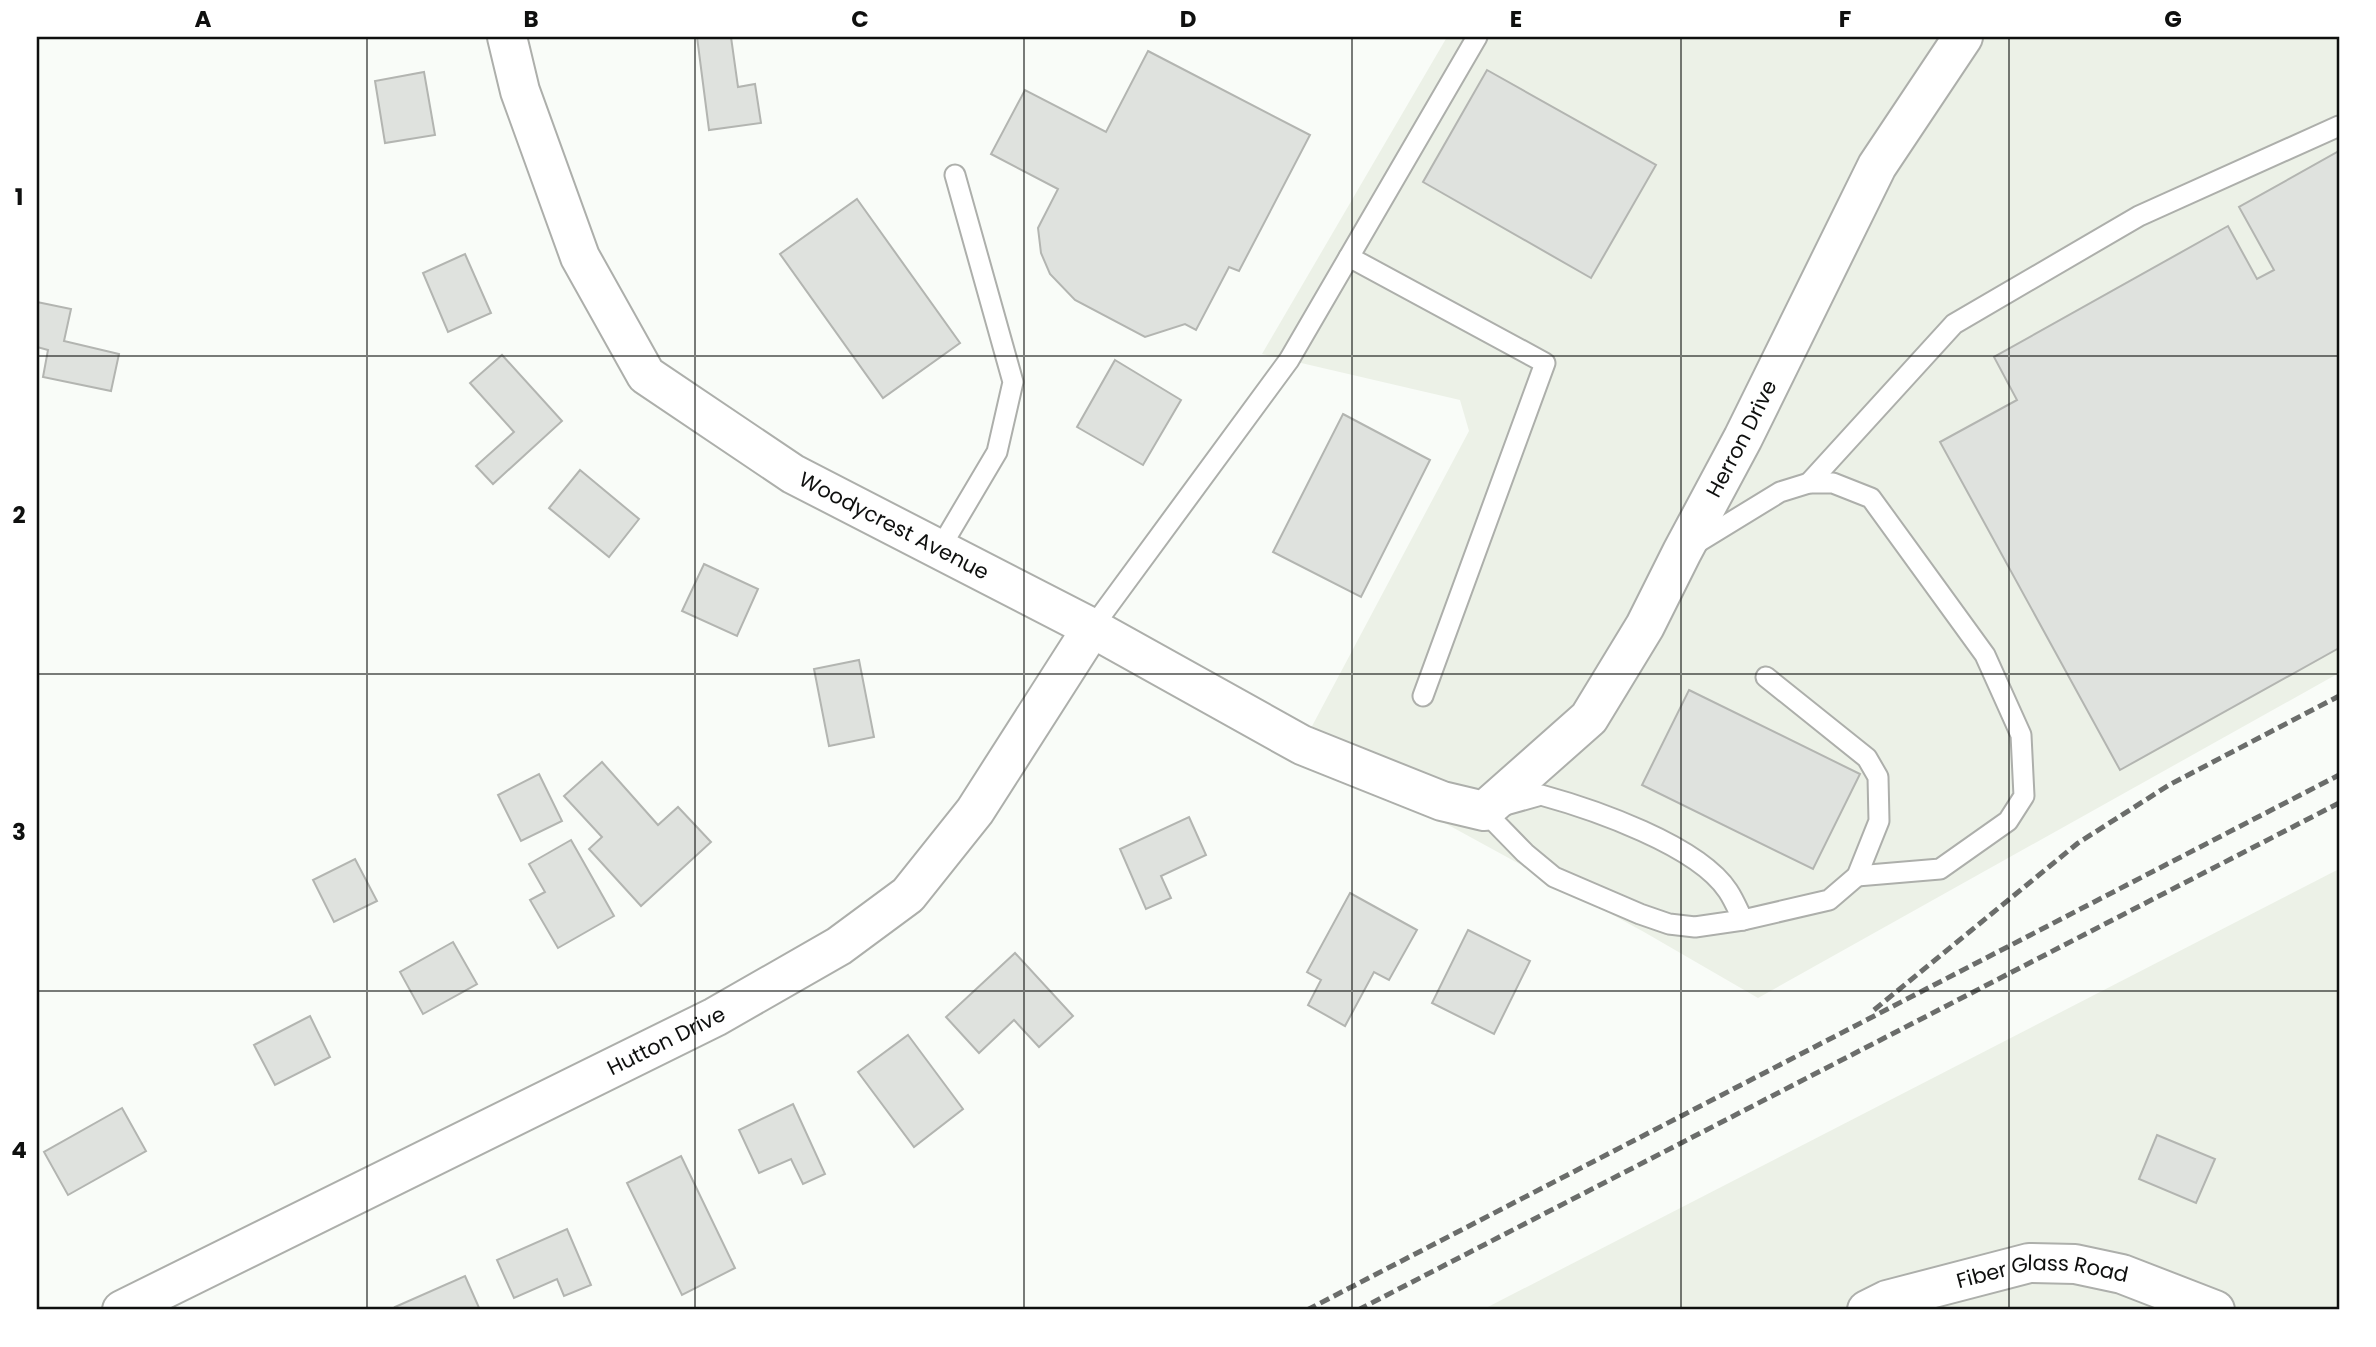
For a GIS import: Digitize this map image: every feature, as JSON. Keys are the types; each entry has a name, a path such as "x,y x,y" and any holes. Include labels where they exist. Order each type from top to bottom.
{"street":[{"name":"Woodycrest Avenue","path":"508,37 520,91 580,257 646,374 793,474 1092,628 1302,745 1442,802 1484,811"},
{"name":"Herron Drive","path":"1484,811 1589,718 1645,626 1743,438 1877,166 1964,37"},
{"name":"Hutton Drive","path":"122,1310 715,1017 839,946 908,895 975,811 1092,628"},
{"name":"Fiber Glass Road","path":"1867,1310 1886,1300 2029,1263 2075,1265 2122,1274 2215,1310"}],"lane":[{"path":"1092,628 1289,360 1477,37"},
{"path":"1809,482 1954,324 2139,216 2339,126"},
{"path":"939,550 997,452 1013,383 955,175"},
{"path":"1349,257 1545,363 1423,696"},
{"path":"1682,552 1780,492 1809,482 1832,483 1871,498 1985,655 2021,735 2024,796 2008,821 1940,869 1857,876"},
{"path":"1743,920 1727,889 1704,867 1666,842 1590,809 1541,794 1484,811 1525,853 1554,877 1669,924 1695,928 1743,920 1829,900 1857,876 1879,821 1878,777 1867,758 1766,677"}],"shaded area":[{"path":"1447,37 2339,37 2339,673 1758,998 1644,932 1302,745 1469,431 1460,400 1262,354"},
{"path":"2339,869 2339,1310 1482,1310"}],"building":[{"path":"697,37 731,37 738,87 755,84 761,123 709,130"},
{"path":"1148,51 1310,135 1239,271 1229,267 1196,330 1185,324 1145,337 1075,300 1050,274 1041,253 1038,228 1058,189 991,154 1025,90 1106,132"},
{"path":"1487,70 1656,165 1591,278 1423,182"},
{"path":"424,72 435,135 385,143 375,81"},
{"path":"2339,151 2339,648 2120,770 1940,442 2017,400 1994,357 2228,226 2257,279 2274,270 2239,207"},
{"path":"857,199 960,343 883,398 780,254"},
{"path":"465,254 491,313 448,332 423,273"},
{"path":"37,302 71,309 64,341 119,354 111,391 43,377 48,350 37,347"},
{"path":"502,355 562,421 493,484 476,466 514,432 470,383"},
{"path":"1115,360 1181,400 1143,465 1077,427"},
{"path":"1343,414 1430,460 1361,597 1273,552"},
{"path":"580,470 639,519 609,557 549,508"},
{"path":"704,564 758,589 737,636 682,611"},
{"path":"859,660 874,737 829,746 814,669"},
{"path":"1689,690 1860,774 1813,869 1642,785"},
{"path":"602,762 658,825 678,807 711,842 641,906 589,849 602,837 564,796"},
{"path":"539,774 562,821 521,841 498,795"},
{"path":"1189,817 1206,855 1161,876 1171,898 1146,909 1120,849"},
{"path":"571,840 614,916 558,948 530,900 545,892 529,864"},
{"path":"355,859 377,901 334,922 313,880"},
{"path":"1350,893 1417,930 1389,980 1374,972 1345,1026 1308,1005 1321,980 1307,972"},
{"path":"1468,930 1530,961 1494,1034 1432,1003"},
{"path":"453,942 477,984 423,1014 400,972"},
{"path":"1015,953 1073,1016 1039,1047 1014,1020 979,1053 946,1017"},
{"path":"310,1016 330,1057 275,1085 254,1045"},
{"path":"908,1035 963,1109 914,1147 858,1072"},
{"path":"793,1104 825,1174 803,1184 791,1159 759,1173 739,1130"},
{"path":"122,1108 146,1151 68,1195 44,1152"},
{"path":"2157,1135 2215,1159 2196,1203 2139,1179"},
{"path":"681,1156 735,1268 682,1295 627,1183"},
{"path":"567,1229 591,1285 564,1296 557,1279 514,1298 497,1260"},
{"path":"465,1276 480,1310 397,1310 395,1307"}],"railway":[{"path":"1874,1010 2078,843 2169,785 2339,696"},
{"path":"1307,1310 2339,775"},
{"path":"1358,1310 2339,803"}]}
